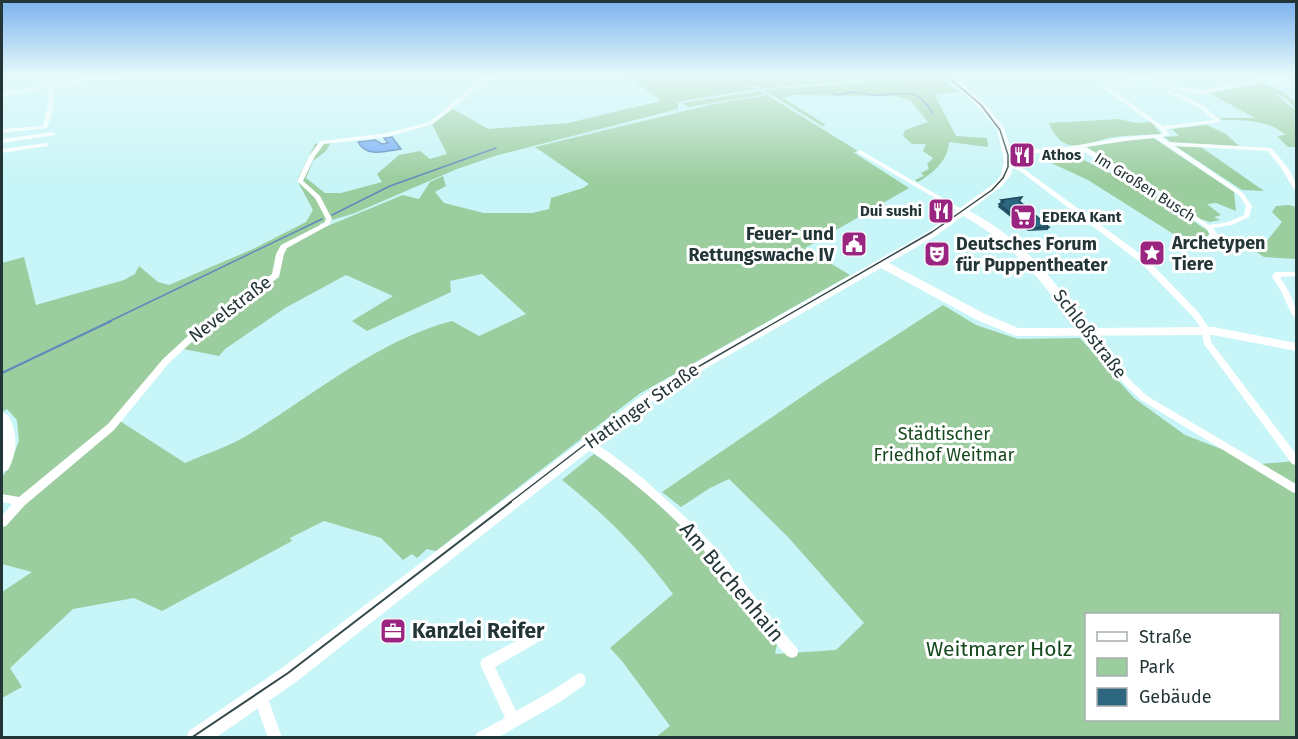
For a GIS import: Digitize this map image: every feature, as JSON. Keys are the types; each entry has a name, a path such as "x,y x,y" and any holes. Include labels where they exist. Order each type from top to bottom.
{"main road":[{"path":"986,109 1001,129 1008,149 1008,169"},
{"name":"Hattinger Straße","path":"196,738 260,695 665,386 930,235 992,192 1008,169"},
{"name":"Schloßstraße","path":"963,212 998,232 1025,253 1051,283 1086,332"},
{"path":"880,263 1011,331 1029,333 1205,331 1231,333 1296,347"},
{"path":"2,419 7,433 7,449 2,465"}],"street":[{"path":"2,131 45,127 50,109"},
{"name":"Nevelstraße","path":"2,523 21,502 111,427 166,361 192,337 276,275 280,252 285,247 327,224 329,219 318,197 300,181 312,156 322,142 410,131 431,123 447,109"},
{"path":"1008,149 1044,153 1168,134 1136,109"},
{"path":"1162,128 1218,121 1204,109"},
{"path":"2,141 53,134"},
{"name":"Im Großen Busch","path":"1156,136 1227,183 1248,203 1249,213 1244,218 1230,224 1208,228"},
{"path":"1170,144 1269,150 1283,165 1296,188"},
{"path":"2,151 46,145"},
{"name":"Im Großen Busch","path":"1081,147 1155,190 1208,228 1214,235 1203,243"},
{"name":"Schloßstraße","path":"860,152 963,212"},
{"path":"1008,169 1027,176 1144,261 1192,310 1205,331 1207,342 1296,461"},
{"path":"1296,274 1278,274 1276,277 1296,315"},
{"name":"Schloßstraße","path":"1086,332 1144,398 1296,489"},
{"name":"Am Buchenhain","path":"588,443 632,475 690,528 721,562 792,652"},
{"path":"3,498 21,502"},
{"path":"513,720 487,664 533,638"},
{"path":"482,738 555,697 579,680"},
{"path":"260,695 275,738"}],"green space":[{"path":"452,109 488,129 568,123 625,109 676,109 498,155 457,169 355,213 319,224 325,227 403,195 419,199 430,182 443,176 446,186 435,192 444,203 484,213 532,213 549,209 551,198 589,184 535,147 691,109 791,109 858,151 853,152 909,188 805,248 850,275 639,394 436,551 427,549 417,558 412,554 403,560 381,538 324,521 290,538 292,541 162,611 134,598 73,609 10,668 22,687 2,698 2,592 32,572 2,564 2,528 25,501 2,496 2,477 9,467 19,441 17,420 7,409 2,412 2,263 24,257 36,305 124,280 135,274 139,266 158,282 169,285 253,249 306,222 313,210 297,180 315,144 331,142 326,151 313,161 306,178 325,193 341,193 382,182 377,174 399,155 420,151 430,159 447,154 432,124","holes":["279,269 279,275 194,337 183,349 219,356 225,349 285,308 346,275 393,296 352,321 367,331 451,292 450,281 482,274 526,314 479,336 452,321 398,341 346,370 248,435 185,463 120,421 191,336"]},
{"path":"795,109 801,109 826,125 822,126"},
{"path":"918,109 942,109 956,136 987,138 988,147 949,142 943,161 918,182 915,180 924,176 921,173 929,169 927,164 933,158 923,151 926,144 912,144 903,136 905,130 928,122"},
{"path":"1239,109 1294,109 1296,147 1288,147 1277,136 1286,135 1272,126 1220,118 1255,118"},
{"path":"1119,119 1137,123 1151,122 1161,134 1114,137 1087,144 1070,145 1062,142 1055,135 1049,123"},
{"path":"1207,125 1226,134 1239,146 1172,143 1164,137 1179,136 1172,129"},
{"path":"1152,137 1234,192 1236,211 1216,203 1207,204 1221,215 1214,217 1220,220 1210,222 1200,219 1166,195 1085,147"},
{"path":"1175,146 1201,147 1264,191 1242,190"},
{"path":"1078,157 1109,173 1117,172 1135,183 1139,182 1167,204 1172,203 1211,232 1201,243 1186,242 1088,180 1049,162"},
{"path":"1276,206 1296,207 1296,259 1264,257 1255,251 1266,242 1282,222 1272,212"},
{"path":"943,305 976,325 1018,339 1080,338 1134,398 1185,435 1260,464 1296,461 1296,737 656,737 670,726 610,648 673,594 621,533 562,480 594,454 647,492 689,534 777,644 775,654 836,650 864,623 788,537 729,479 681,507 662,492 822,383"}],"water":[{"path":"392,137 401,149 371,152 358,142 375,140 382,144 388,143 384,138"}],"building":[{"name":"EDEKA Kant","path":"1022,197 1019,201 1049,227 1029,228 999,204 1004,202 1001,200"}],"waterway":[{"path":"930,109 933,114"},
{"path":"332,215 390,186 496,148"},
{"path":"108,322 322,219"},
{"path":"2,373 111,321"}],"tram line":[{"path":"509,503 651,394 932,232 992,190 1003,178 1008,167 1008,155 1000,130 984,109"},
{"path":"191,738 288,673 511,502"}],"place":[{"name":"Athos","path":"1022,155"},
{"name":"Dui sushi","path":"941,211"},
{"name":"EDEKA Kant","path":"1023,217"},
{"name":"Feuer- und Rettungswache IV","path":"854,244"},
{"name":"Archetypen Tiere","path":"1152,253"},
{"name":"Deutsches Forum für Puppentheater","path":"937,254"},
{"name":"Kanzlei Reifer","path":"393,631"}],"park label":[{"name":"Städtischer Friedhof Weitmar","path":"944,444"},
{"name":"Weitmarer Holz","path":"999,649"}]}
